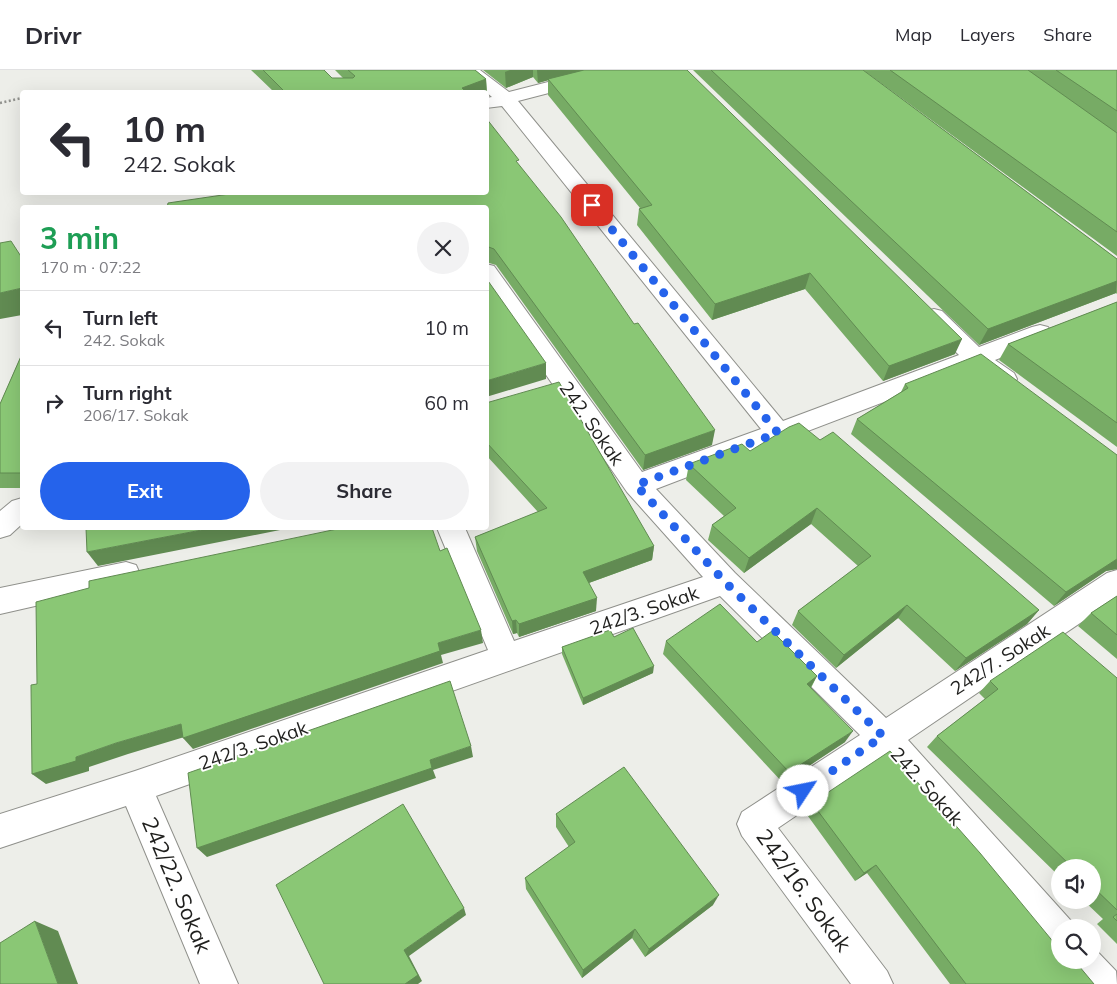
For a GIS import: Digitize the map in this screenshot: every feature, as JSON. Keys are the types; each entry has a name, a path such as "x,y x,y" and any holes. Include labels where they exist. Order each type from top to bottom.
{"street":[{"path":"469,70 486,90"},
{"path":"616,70 567,75 496,102 778,433"},
{"name":"242. Sokak","path":"489,275 636,485 725,582 883,736 1051,926"},
{"path":"920,303 976,358 1023,393"},
{"path":"636,485 814,420 1064,324"},
{"path":"538,392 565,384"},
{"path":"814,420 837,439"},
{"path":"0,527 20,511"},
{"path":"452,530 506,657"},
{"path":"0,601 156,568"},
{"name":"242/3. Sokak","path":"0,830 135,786 725,582"},
{"name":"242/7. Sokak","path":"883,736 1063,634 1117,582"},
{"path":"1030,606 1063,634"},
{"name":"242/16. Sokak","path":"874,984 754,824 883,736"},
{"name":"242/22. Sokak","path":"135,786 219,984"},
{"path":"1090,969 1103,984"}],"path":[{"path":"0,103 20,98"}],"building":[{"path":"263,70 324,70 332,78 353,78 355,76 348,70 475,70 486,79 462,88 464,90 283,90"},
{"path":"584,70 687,70 962,339 889,366 810,273 715,304 639,209 652,205 548,79"},
{"path":"711,70 863,70 1117,259 1117,281 988,329"},
{"path":"890,70 1028,70 1117,133 1117,232"},
{"path":"1056,70 1117,70 1117,111"},
{"path":"489,122 519,160 516,161 561,217 634,324 638,323 715,430 645,455 494,249 489,247 489,205 168,205 168,203 223,195 489,195"},
{"path":"11,241 20,255 20,288 0,293 0,243"},
{"path":"489,282 546,363 489,380"},
{"path":"1117,302 1117,423 1008,344"},
{"path":"981,354 1117,455 1117,559 1066,592 857,419 908,388 905,384"},
{"path":"20,359 20,473 0,473 0,404"},
{"path":"559,382 654,546 583,572 597,598 519,624 516,620 512,621 475,537 547,508 489,445 489,402"},
{"path":"799,423 820,440 833,432 1039,610 966,658 907,605 844,655 798,611 871,556 817,508 749,558 712,525 736,508 689,464 742,444 750,451"},
{"path":"86,530 202,530 87,552"},
{"path":"332,530 433,530 440,551 447,548 481,630 438,643 440,651 183,738 181,724 116,743 76,757 76,761 32,774 31,685 37,684 36,602 89,588 89,581"},
{"path":"1117,596 1117,635 1091,613"},
{"path":"720,604 757,642 772,631 817,676 807,684 853,731 789,772 666,641"},
{"path":"633,628 654,666 583,698 562,647 610,630 614,637"},
{"path":"1063,632 1117,678 1117,910 1101,895 1101,859 1064,859 937,736 998,689 990,681"},
{"path":"450,681 471,746 430,760 432,768 197,848 188,773"},
{"path":"890,751 980,853 1051,939 1051,969 1082,969 1094,984 966,984 876,865 864,873 812,803"},
{"path":"624,767 719,895 649,949 635,929 583,970 525,878 575,842 556,814"},
{"path":"403,804 464,908 404,950 418,975 405,984 324,984 276,885"},
{"path":"35,921 58,984 0,984 0,943"}],"route":[{"path":"592,205 778,433 636,485 725,582 883,736 803,791"}]}
